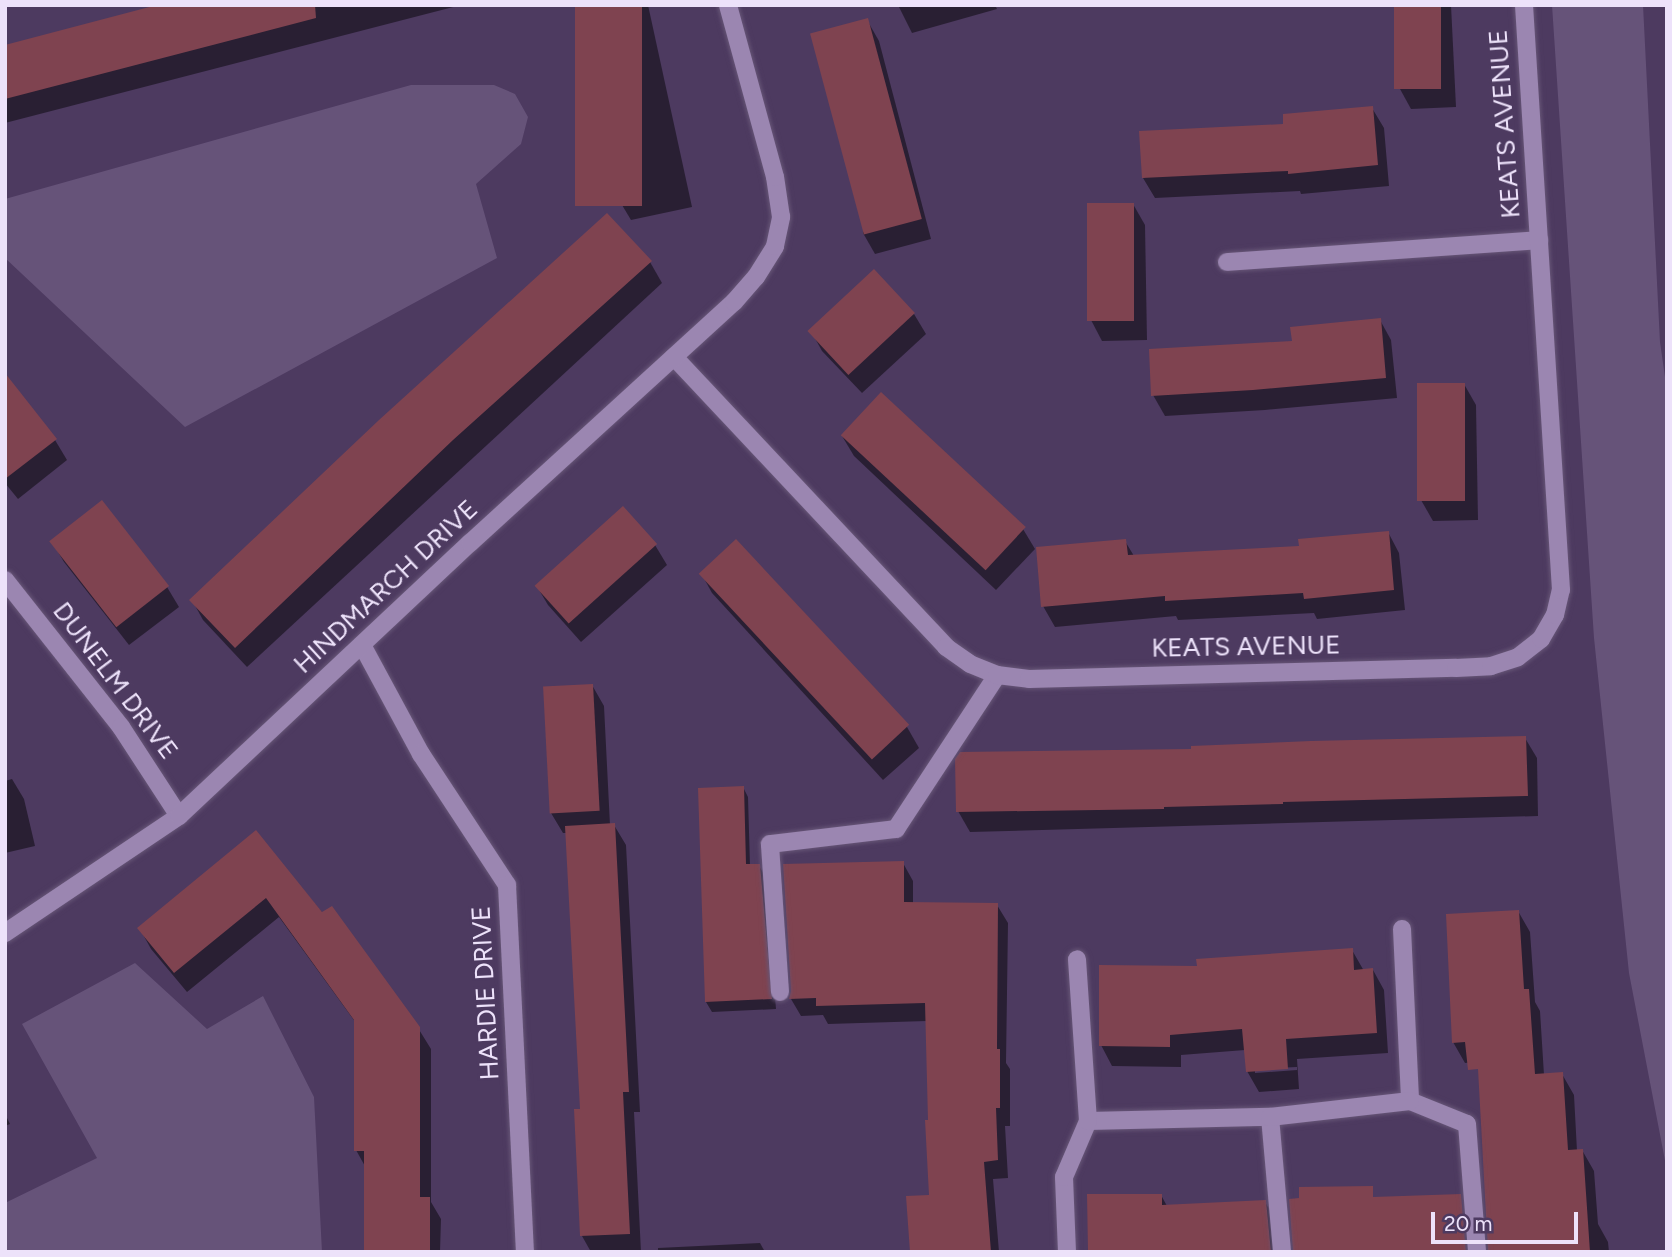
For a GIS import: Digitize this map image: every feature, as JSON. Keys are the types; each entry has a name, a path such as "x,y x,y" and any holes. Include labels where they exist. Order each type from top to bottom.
{"street":[{"name":"HINDMARCH DRIVE","path":"5,933 180,816 734,302 755,277 775,246 781,218 775,177 728,5"},
{"name":"KEATS AVENUE","path":"674,357 946,647 970,664 997,675 1029,679 1456,668 1491,666 1509,660 1541,639 1556,615 1561,590 1524,5"},
{"name":"KEATS AVENUE","path":"1227,262 1539,240"},
{"name":"DUNELM DRIVE","path":"5,580 121,727 180,816"},
{"name":"HARDIE DRIVE","path":"362,645 421,754 507,885 525,1252"},
{"path":"780,992 770,844 896,829 997,675"},
{"path":"1402,929 1410,1101"},
{"path":"1067,1252 1064,1177 1088,1121 1077,959"},
{"path":"1088,1121 1270,1117 1410,1101 1467,1124 1476,1252"},
{"path":"1270,1117 1282,1252"}],"shaded area":[{"path":"1552,5 1643,5 1660,342 1667,391 1667,1171 1629,973 1594,638"},
{"path":"411,85 494,85 515,94 528,117 521,144 476,184 497,258 185,427 5,258 5,199"},
{"path":"135,963 207,1029 263,996 314,1097 322,1252 5,1252 5,1203 97,1158 22,1024"}],"building":[{"path":"157,5 315,5 316,18 5,99 5,45"},
{"path":"575,5 642,5 642,206 575,206"},
{"path":"1394,5 1441,5 1441,89 1394,89"},
{"path":"868,18 922,219 864,234 810,34"},
{"path":"1373,106 1378,165 1288,174 1288,171 1142,178 1139,131 1283,124 1283,114"},
{"path":"1087,203 1134,203 1134,321 1087,321"},
{"path":"607,213 652,261 453,440 235,648 189,600 379,420"},
{"path":"874,269 915,313 848,375 807,331"},
{"path":"1381,318 1386,378 1151,396 1149,349 1292,341 1290,327"},
{"path":"5,373 57,439 5,479"},
{"path":"1417,383 1465,383 1465,501 1417,501"},
{"path":"881,392 1026,527 986,570 841,435"},
{"path":"102,500 169,586 116,627 49,541"},
{"path":"623,506 657,544 569,624 535,586"},
{"path":"1389,531 1394,590 1304,599 1303,593 1165,601 1165,596 1041,607 1036,547 1126,539 1128,555 1299,546 1298,539"},
{"path":"736,539 909,725 872,760 699,574"},
{"path":"593,684 600,811 550,813 543,687"},
{"path":"1526,736 1528,796 1283,802 1164,809 956,812 955,759 960,752 1191,749 1191,746 1311,741"},
{"path":"744,786 746,864 760,864 772,999 705,1002 698,788"},
{"path":"615,823 629,1092 623,1092 630,1234 580,1236 574,1109 580,1109 565,826"},
{"path":"256,830 322,912 332,906 420,1027 420,1197 430,1197 430,1252 364,1252 364,1151 354,1151 354,1020 266,898 174,973 137,928"},
{"path":"904,861 904,902 998,903 998,1160 984,1162 991,1252 910,1252 906,1196 929,1195 925,1120 928,1120 925,1003 816,1006 816,998 789,999 791,991 783,864"},
{"path":"1519,910 1524,989 1529,989 1535,1074 1563,1072 1568,1150 1583,1149 1590,1252 1488,1252 1478,1069 1468,1070 1465,1042 1452,1043 1446,914"},
{"path":"1353,948 1354,970 1373,968 1377,1033 1286,1039 1288,1069 1246,1072 1242,1029 1170,1035 1170,1047 1099,1046 1099,965 1197,966 1196,959"},
{"path":"1373,1186 1373,1197 1461,1194 1466,1252 1293,1252 1289,1199 1299,1198 1299,1187"},
{"path":"1087,1194 1162,1194 1162,1205 1266,1200 1271,1252 1088,1252"}]}
